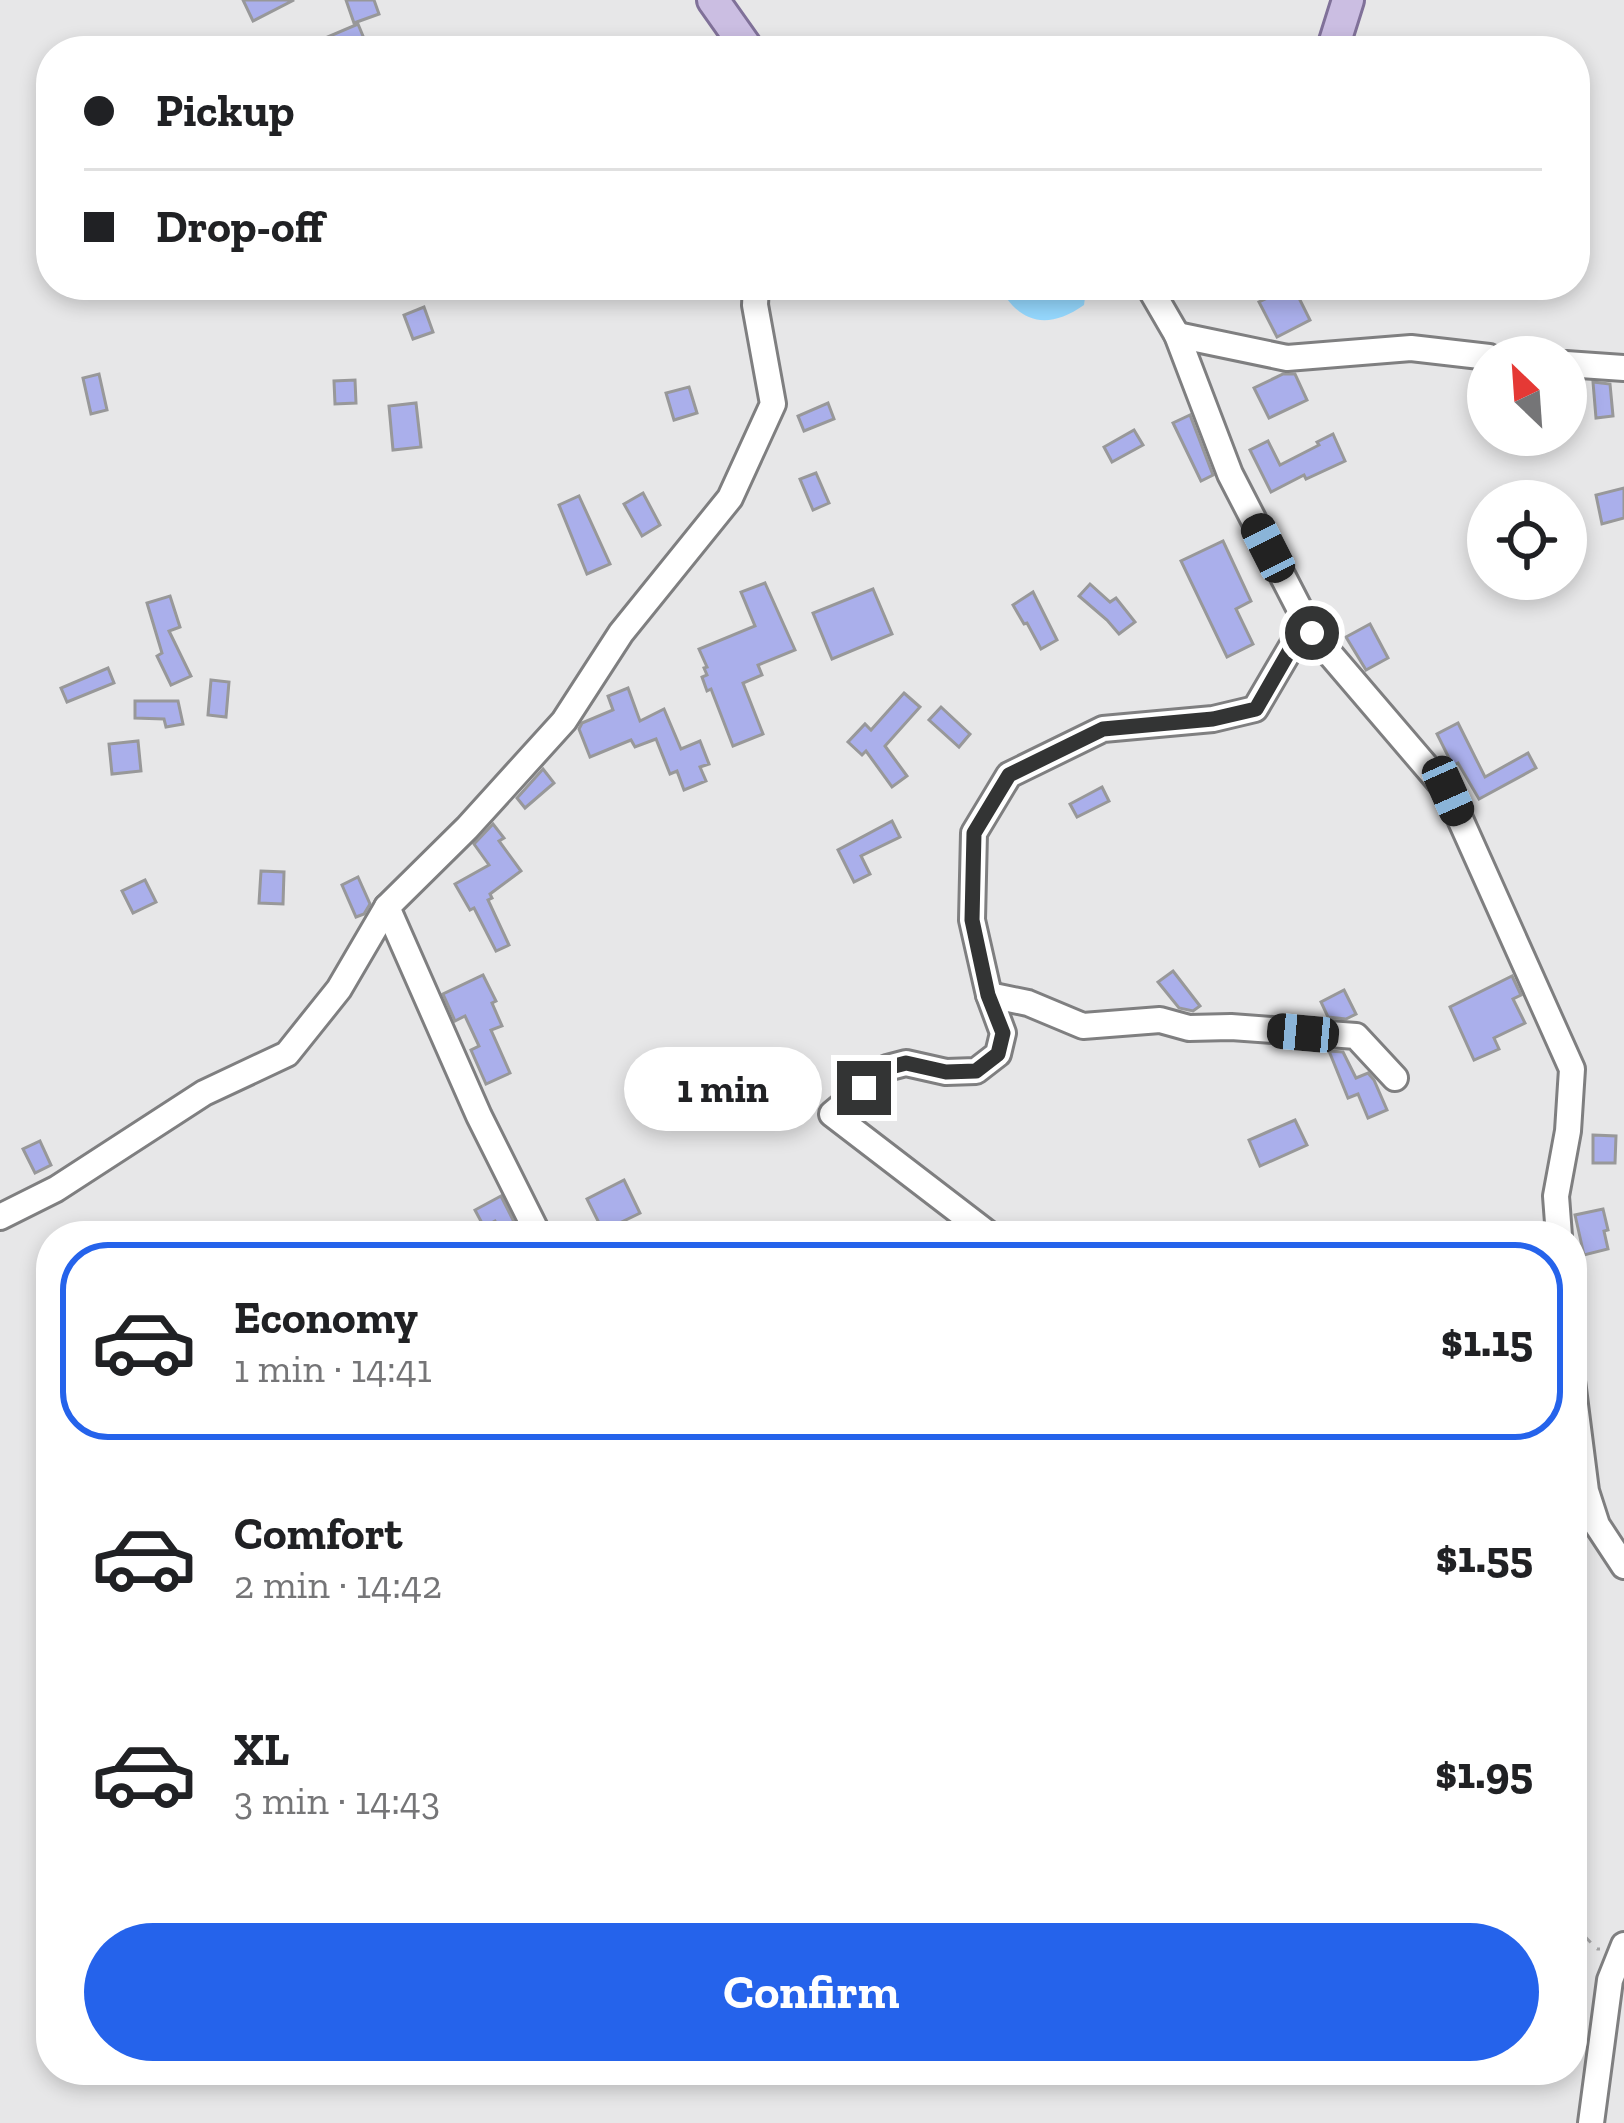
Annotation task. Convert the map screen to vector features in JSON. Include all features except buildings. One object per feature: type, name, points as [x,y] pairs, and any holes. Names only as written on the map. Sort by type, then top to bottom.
[{"type":"main road","points":[[713,0],[738,36]]},
{"type":"main road","points":[[1337,36],[1348,0]]},
{"type":"street","points":[[0,1217],[56,1189],[204,1093],[287,1054],[340,989],[387,907],[564,721],[621,633],[730,498],[773,404],[754,300]]},
{"type":"street","points":[[1157,300],[1177,335],[1230,474],[1312,633],[1448,791],[1572,1069],[1568,1131],[1556,1196],[1558,1221]]},
{"type":"street","points":[[1177,335],[1287,358],[1411,348],[1467,354]]},
{"type":"street","points":[[1587,365],[1624,368]]},
{"type":"street","points":[[971,1221],[832,1114],[887,1068],[906,1063],[946,1072],[976,1071],[998,1054],[1003,1033],[988,995],[972,920],[974,833],[1009,775],[1103,729],[1213,719],[1256,709],[1306,622]]},
{"type":"street","points":[[387,907],[479,1116],[532,1221]]},
{"type":"street","points":[[988,995],[1028,1003],[1083,1026],[1160,1020],[1189,1028],[1356,1036],[1395,1078]]},
{"type":"street","points":[[1587,1494],[1597,1525],[1624,1566]]},
{"type":"street","points":[[1591,2123],[1610,1980],[1622,1947]]},
{"type":"path","points":[[1587,1939],[1597,1949],[1622,1947]]},
{"type":"water","points":[[1009,300],[1085,300],[1071,313],[1047,320],[1016,309]]},
{"type":"route","points":[[864,1088],[887,1068],[906,1063],[946,1072],[976,1071],[998,1054],[1003,1033],[988,995],[972,920],[974,833],[1009,775],[1103,729],[1213,719],[1256,709],[1306,622],[1312,633]]}]
